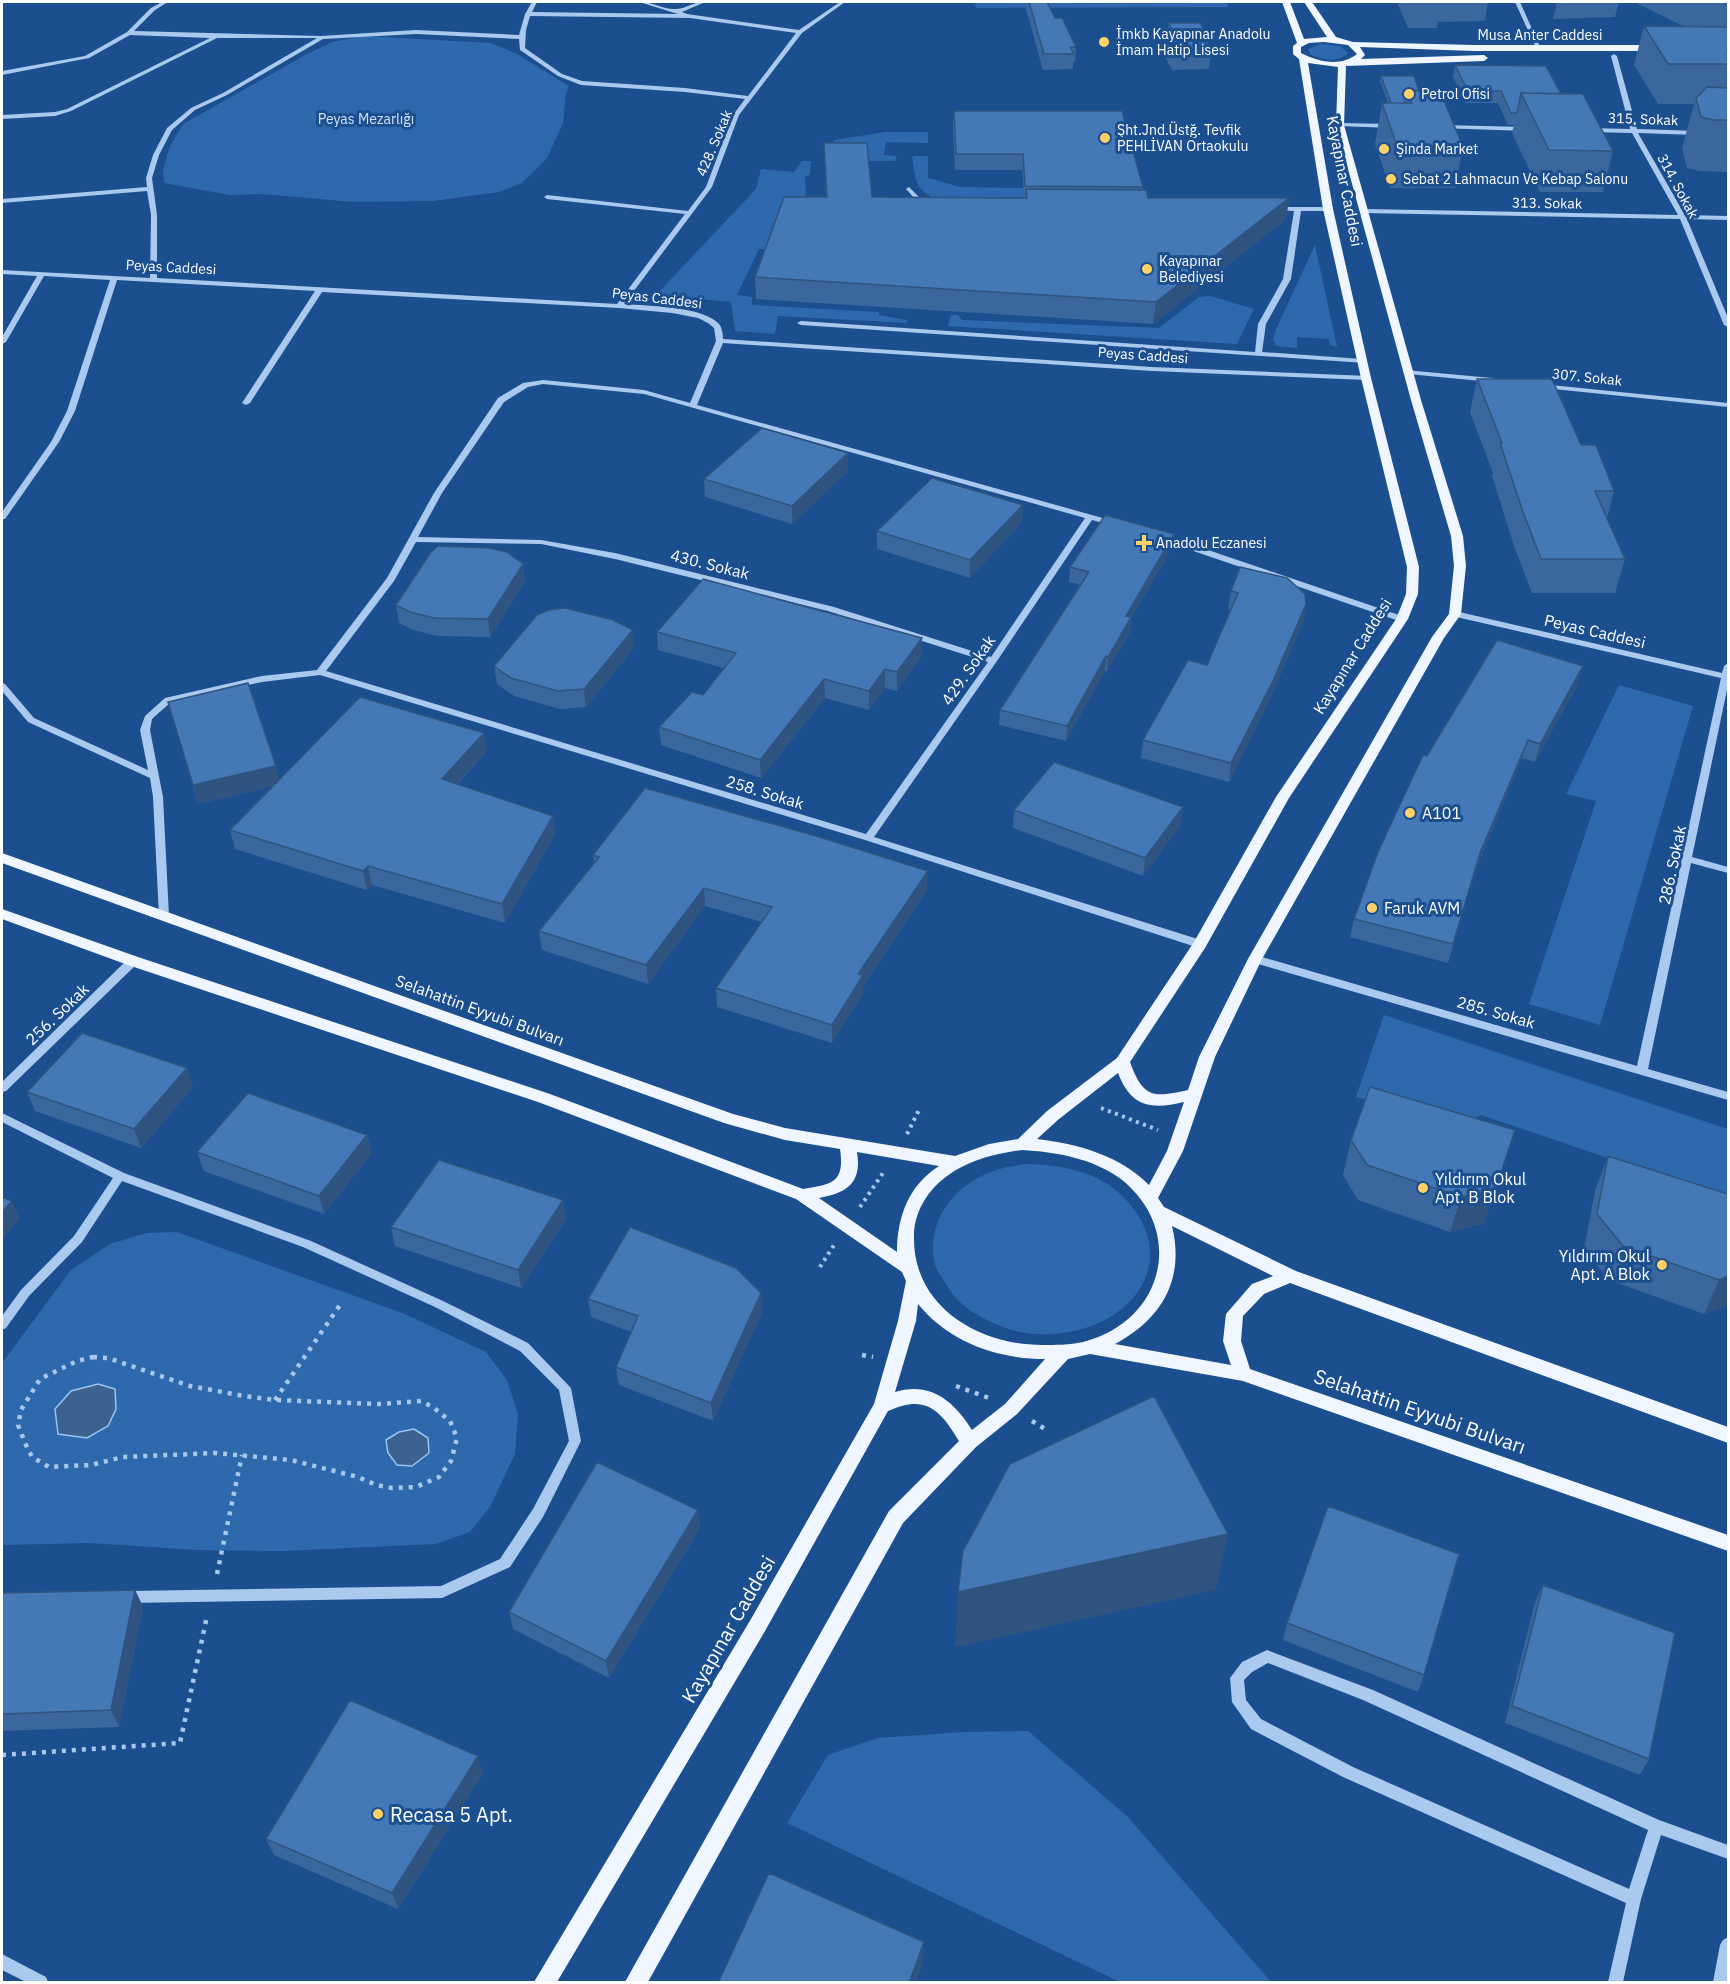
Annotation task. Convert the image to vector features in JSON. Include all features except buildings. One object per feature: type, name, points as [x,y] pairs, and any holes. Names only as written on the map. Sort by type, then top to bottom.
[{"type":"main road","points":[[1286,2],[1301,43],[1315,39],[1333,39]]},
{"type":"main road","points":[[1308,2],[1333,39]]},
{"type":"main road","name":"Musa Anter Caddesi","points":[[1333,39],[1351,44],[1670,48]]},
{"type":"main road","name":"Kayapınar Caddesi","points":[[1022,1144],[1053,1115],[1122,1062],[1200,944],[1283,797],[1402,619],[1412,594],[1413,567],[1366,378],[1328,209],[1303,58],[1295,50],[1301,43]]},
{"type":"main road","name":"Kayapınar Caddesi","points":[[1351,44],[1357,47],[1361,55],[1347,63],[1340,125],[1408,372],[1457,536],[1460,566],[1455,614]]},
{"type":"main road","name":"Musa Anter Caddesi","points":[[1303,58],[1321,64],[1660,56]]},
{"type":"main road","points":[[2,914],[133,961],[544,1098],[802,1195],[910,1275],[936,1314],[972,1338],[1016,1351],[1062,1353],[1090,1347],[1126,1330],[1152,1306],[1158,1296],[1168,1276],[1170,1244],[1154,1205],[1207,1058],[1255,959],[1438,637],[1455,614]]},
{"type":"main road","name":"Selahattin Eyyubi Bulvarı","points":[[2,858],[730,1119],[785,1134],[955,1162]]},
{"type":"main road","points":[[1122,1062],[1128,1083],[1144,1098],[1165,1101],[1194,1094]]},
{"type":"main road","name":"Kayapınar Caddesi","points":[[545,1983],[758,1625],[882,1406],[907,1321],[910,1275],[903,1237],[911,1208],[929,1182],[955,1162],[986,1149],[1022,1144],[1059,1146],[1095,1157],[1126,1175],[1154,1205]]},
{"type":"main road","points":[[802,1195],[831,1190],[845,1182],[850,1166],[848,1146]]},
{"type":"main road","points":[[1154,1205],[1290,1276],[1728,1435]]},
{"type":"main road","points":[[1243,1374],[1232,1341],[1235,1314],[1258,1290],[1290,1276]]},
{"type":"main road","name":"Selahattin Eyyubi Bulvarı","points":[[1090,1347],[1243,1374],[1728,1543]]},
{"type":"main road","points":[[636,1983],[896,1517],[970,1442],[1011,1409],[1062,1353]]},
{"type":"main road","points":[[882,1406],[896,1398],[916,1395],[936,1400],[953,1414],[970,1442]]},
{"type":"street","points":[[2,73],[87,57],[129,33],[153,9],[165,2]]},
{"type":"street","points":[[534,2],[520,37],[522,49],[560,75],[580,83],[685,90],[750,98]]},
{"type":"street","points":[[642,2],[690,16]]},
{"type":"street","points":[[678,11],[701,2]]},
{"type":"street","name":"428. Sokak","points":[[619,306],[709,187],[736,115],[800,32],[843,2]]},
{"type":"street","points":[[1517,2],[1539,48]]},
{"type":"street","points":[[528,14],[690,16],[800,32]]},
{"type":"street","points":[[129,33],[321,36],[416,32],[520,37]]},
{"type":"street","points":[[2,117],[55,114],[69,110],[217,36]]},
{"type":"street","points":[[153,279],[154,215],[150,178],[156,155],[169,129],[179,118],[193,109],[225,94],[321,36]]},
{"type":"street","name":"314. Sokak","points":[[1614,56],[1634,131],[1683,218],[1728,325]]},
{"type":"street","points":[[1340,125],[1396,126]]},
{"type":"street","points":[[1432,126],[1539,129]]},
{"type":"street","name":"315. Sokak","points":[[1575,129],[1705,133]]},
{"type":"street","points":[[2,201],[151,189]]},
{"type":"street","points":[[909,189],[917,198],[933,203]]},
{"type":"street","points":[[547,197],[690,213]]},
{"type":"street","points":[[1263,209],[1328,209]]},
{"type":"street","points":[[1258,354],[1262,324],[1287,279],[1298,209]]},
{"type":"street","name":"313. Sokak","points":[[1364,212],[1728,218]]},
{"type":"street","name":"Peyas Caddesi","points":[[2,272],[619,306],[671,311],[709,318],[717,327],[720,340],[1152,369],[1366,378]]},
{"type":"street","points":[[2,342],[42,274]]},
{"type":"street","points":[[2,517],[55,442],[71,411],[115,277]]},
{"type":"street","points":[[246,403],[320,289]]},
{"type":"street","points":[[801,323],[1362,361]]},
{"type":"street","points":[[693,405],[720,340]]},
{"type":"street","points":[[1408,372],[1498,381]]},
{"type":"street","points":[[164,916],[158,797],[145,730],[148,718],[168,700],[262,679],[320,672],[391,579],[438,493],[501,400],[526,385],[543,382],[644,392],[1123,526]]},
{"type":"street","name":"307. Sokak","points":[[1533,385],[1728,405]]},
{"type":"street","name":"429. Sokak","points":[[868,838],[993,661],[1090,517]]},
{"type":"street","points":[[1155,535],[1402,619]]},
{"type":"street","name":"430. Sokak","points":[[412,539],[541,542],[615,556],[831,609],[993,661]]},
{"type":"street","name":"Peyas Caddesi","points":[[1455,614],[1727,677]]},
{"type":"street","name":"286. Sokak","points":[[1642,1070],[1689,859],[1728,666]]},
{"type":"street","name":"258. Sokak","points":[[320,672],[868,838],[1200,944]]},
{"type":"street","points":[[2,686],[31,720],[154,776]]},
{"type":"street","points":[[1689,859],[1728,870]]},
{"type":"street","name":"285. Sokak","points":[[1255,959],[1728,1096]]},
{"type":"street","name":"256. Sokak","points":[[2,1088],[133,961]]},
{"type":"street","points":[[2,1117],[120,1176],[307,1244],[439,1304],[524,1347],[565,1389],[575,1441],[538,1513],[505,1563],[442,1592],[118,1597]]},
{"type":"street","points":[[2,1325],[25,1293],[78,1239],[120,1176]]},
{"type":"street","points":[[1634,1899],[1348,1772],[1256,1724],[1239,1701],[1237,1678],[1247,1667],[1267,1656],[1368,1695],[1656,1826],[1728,1852]]},
{"type":"street","points":[[1615,1983],[1634,1899],[1656,1826]]},
{"type":"street","points":[[1720,1983],[1728,1945]]},
{"type":"street","points":[[2,1962],[41,1983]]},
{"type":"path","points":[[1091,1104],[1164,1133]]},
{"type":"path","points":[[856,1212],[887,1167]]},
{"type":"path","points":[[275,1400],[342,1302]]},
{"type":"path","points":[[93,1357],[108,1358],[190,1386],[275,1400],[379,1404],[421,1401],[433,1407],[450,1421],[457,1438],[451,1461],[439,1477],[416,1487],[392,1488],[291,1460],[215,1453],[123,1458],[91,1465],[49,1467],[32,1457],[18,1425],[21,1410],[40,1379],[77,1361],[93,1357]]},
{"type":"path","points":[[2,1755],[180,1743],[242,1455]]},
{"type":"green space","points":[[975,2],[1227,2],[1228,7],[976,8]]},
{"type":"green space","name":"Peyas Mezarlığı","points":[[363,36],[491,43],[517,54],[569,86],[566,93],[563,123],[547,158],[522,183],[499,192],[433,201],[354,202],[262,194],[229,195],[164,183],[163,170],[169,148],[183,124],[307,54],[332,42]]},
{"type":"green space","points":[[1320,44],[1340,46],[1348,53],[1330,60],[1310,54],[1308,49]]},
{"type":"green space","points":[[885,132],[928,132],[928,143],[886,142],[884,155],[897,156],[895,161],[824,161],[834,140]]},
{"type":"green space","points":[[912,156],[928,156],[928,178],[960,187],[1076,189],[1079,205],[939,201],[925,193],[918,184]]},
{"type":"green space","points":[[802,161],[811,161],[810,175],[805,176],[806,198],[768,249],[759,249],[737,295],[752,297],[752,305],[879,312],[879,315],[907,320],[907,323],[778,316],[775,334],[735,331],[731,302],[656,295],[756,189],[761,169],[794,172]]},
{"type":"green space","points":[[1315,245],[1337,347],[1330,345],[1329,339],[1297,337],[1297,348],[1276,346],[1273,339],[1276,329]]},
{"type":"green space","points":[[1210,296],[1254,309],[1237,344],[948,326],[951,315],[958,315],[962,320],[1159,328],[1199,297]]},
{"type":"green space","points":[[1619,685],[1693,706],[1600,1025],[1529,1004],[1596,801],[1566,794]]},
{"type":"green space","points":[[1384,1015],[1728,1129],[1728,1211],[1708,1192],[1481,1115],[1458,1126],[1356,1097]]},
{"type":"green space","points":[[1025,1164],[1074,1170],[1108,1184],[1137,1214],[1147,1236],[1150,1257],[1145,1278],[1134,1297],[1117,1313],[1095,1325],[1052,1334],[1019,1332],[1003,1327],[986,1320],[963,1305],[951,1292],[935,1265],[934,1234],[946,1207],[955,1195],[980,1177],[1001,1168]]},
{"type":"green space","points":[[177,1232],[405,1314],[486,1352],[507,1380],[518,1414],[515,1454],[490,1507],[470,1532],[436,1544],[282,1551],[197,1550],[89,1543],[2,1545],[2,1363],[71,1270],[110,1244],[147,1233]]},
{"type":"green space","points":[[1028,1731],[1127,1816],[1271,1982],[1120,1982],[787,1823],[828,1755],[878,1738],[963,1732]]},
{"type":"shaded area","points":[[98,1384],[115,1389],[116,1409],[108,1426],[87,1438],[58,1434],[55,1409],[71,1391]]},
{"type":"shaded area","points":[[414,1429],[428,1438],[429,1453],[412,1466],[397,1465],[388,1453],[386,1440],[399,1432]]},
{"type":"place","name":"İmkb Kayapınar Anadolu İmam Hatip Lisesi","points":[[1104,42]]},
{"type":"place","name":"Petrol Ofisi","points":[[1409,94]]},
{"type":"place","name":"Şht.Jnd.Üstğ. Tevfik PEHLİVAN Ortaokulu","points":[[1105,138]]},
{"type":"place","name":"Şinda Market","points":[[1384,149]]},
{"type":"place","name":"Sebat 2 Lahmacun Ve Kebap Salonu","points":[[1391,179]]},
{"type":"place","name":"Kayapınar Belediyesi","points":[[1147,269]]},
{"type":"place","name":"Anadolu Eczanesi","points":[[1144,543]]},
{"type":"place","name":"A101","points":[[1410,813]]},
{"type":"place","name":"Faruk AVM","points":[[1372,908]]},
{"type":"place","name":"Yıldırım Okul Apt. B Blok","points":[[1423,1188]]},
{"type":"place","name":"Yıldırım Okul Apt. A Blok","points":[[1662,1265]]},
{"type":"place","name":"Recasa 5 Apt.","points":[[378,1814]]}]
